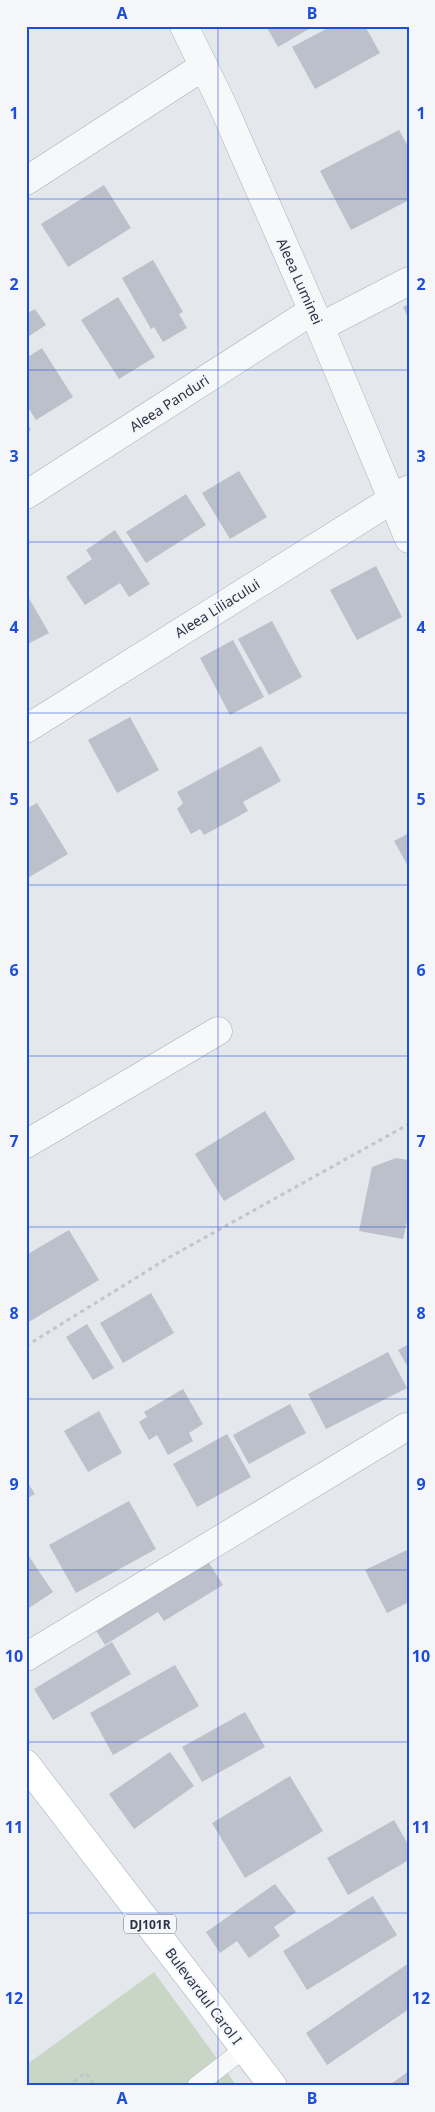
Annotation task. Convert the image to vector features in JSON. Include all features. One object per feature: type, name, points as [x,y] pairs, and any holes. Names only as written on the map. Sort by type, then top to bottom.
[{"type":"main road","name":"Bulevardul Carol I","points":[[26,1764],[273,2086]]},
{"type":"street","name":"Aleea Luminei","points":[[184,26],[204,66],[316,319],[400,493],[409,539]]},
{"type":"street","points":[[26,181],[204,66]]},
{"type":"street","name":"Aleea Panduri","points":[[26,496],[316,319],[409,281]]},
{"type":"street","name":"Aleea Liliacului","points":[[26,729],[400,493]]},
{"type":"street","points":[[26,1144],[218,1031]]},
{"type":"street","points":[[26,1657],[406,1427]]},
{"type":"lane","points":[[196,2086],[244,2049]]},
{"type":"path","points":[[26,1346],[168,1258],[409,1124]]},
{"type":"path","points":[[68,2086],[86,2073],[94,2086]]},
{"type":"green space","points":[[154,1972],[237,2086],[26,2086],[26,2065]]},
{"type":"building","points":[[266,26],[314,26],[278,47]]},
{"type":"building","points":[[332,26],[365,26],[380,53],[315,89],[292,47]]},
{"type":"building","points":[[399,130],[409,148],[409,200],[351,230],[320,171]]},
{"type":"building","points":[[104,185],[131,228],[68,267],[41,224]]},
{"type":"building","points":[[153,260],[183,312],[179,314],[187,328],[163,342],[154,327],[151,329],[122,278]]},
{"type":"building","points":[[118,297],[155,357],[119,379],[81,320]]},
{"type":"building","points":[[409,304],[409,320],[403,307]]},
{"type":"building","points":[[35,309],[46,325],[26,338],[26,314]]},
{"type":"building","points":[[42,348],[73,397],[36,420],[26,404],[26,358]]},
{"type":"building","points":[[26,421],[31,430],[26,433]]},
{"type":"building","points":[[239,471],[267,517],[230,539],[202,493]]},
{"type":"building","points":[[186,494],[206,525],[146,563],[126,532]]},
{"type":"building","points":[[115,530],[150,584],[129,597],[120,583],[85,605],[66,577],[92,559],[86,550]]},
{"type":"building","points":[[376,566],[402,617],[357,640],[330,590]]},
{"type":"building","points":[[26,593],[49,633],[26,645]]},
{"type":"building","points":[[272,621],[302,677],[269,695],[238,639]]},
{"type":"building","points":[[233,640],[264,697],[230,715],[200,658]]},
{"type":"building","points":[[130,717],[159,770],[117,793],[88,740]]},
{"type":"building","points":[[261,746],[281,781],[243,802],[248,811],[204,835],[200,829],[191,834],[177,809],[183,803],[177,792]]},
{"type":"building","points":[[37,803],[68,854],[26,879],[26,809]]},
{"type":"building","points":[[409,833],[409,868],[394,841]]},
{"type":"building","points":[[265,1111],[295,1159],[224,1201],[195,1154]]},
{"type":"building","points":[[396,1158],[409,1160],[409,1213],[403,1239],[359,1231],[372,1167]]},
{"type":"building","points":[[69,1230],[99,1280],[27,1323],[26,1255]]},
{"type":"building","points":[[151,1293],[174,1333],[123,1363],[100,1323]]},
{"type":"building","points":[[87,1324],[114,1368],[93,1380],[66,1337]]},
{"type":"building","points":[[409,1344],[409,1369],[398,1350]]},
{"type":"building","points":[[388,1352],[407,1388],[326,1429],[308,1394]]},
{"type":"building","points":[[183,1389],[203,1424],[189,1433],[193,1441],[168,1455],[157,1435],[149,1440],[139,1422],[147,1417],[144,1412]]},
{"type":"building","points":[[290,1404],[306,1433],[249,1464],[233,1435]]},
{"type":"building","points":[[99,1411],[122,1453],[88,1472],[64,1431]]},
{"type":"building","points":[[227,1434],[251,1477],[197,1507],[173,1464]]},
{"type":"building","points":[[26,1480],[35,1494],[26,1499]]},
{"type":"building","points":[[129,1501],[156,1549],[76,1593],[49,1545]]},
{"type":"building","points":[[409,1549],[409,1602],[387,1613],[365,1570]]},
{"type":"building","points":[[28,1555],[53,1592],[26,1610],[26,1556]]},
{"type":"building","points":[[204,1555],[223,1585],[164,1621],[158,1612],[105,1645],[92,1624]]},
{"type":"building","points":[[112,1642],[131,1674],[53,1720],[34,1689]]},
{"type":"building","points":[[175,1665],[199,1706],[113,1755],[90,1713]]},
{"type":"building","points":[[245,1712],[265,1747],[202,1782],[182,1747]]},
{"type":"building","points":[[170,1752],[194,1786],[134,1829],[109,1794]]},
{"type":"building","points":[[290,1776],[323,1831],[245,1878],[212,1823]]},
{"type":"building","points":[[394,1820],[409,1846],[409,1860],[348,1895],[327,1858]]},
{"type":"building","points":[[275,1884],[296,1912],[274,1927],[280,1936],[249,1958],[237,1941],[220,1953],[206,1932]]},
{"type":"building","points":[[373,1896],[397,1935],[307,1990],[283,1951]]},
{"type":"building","points":[[409,1963],[409,2009],[327,2065],[306,2033]]},
{"type":"building","points":[[409,2071],[409,2086],[388,2086]]}]
